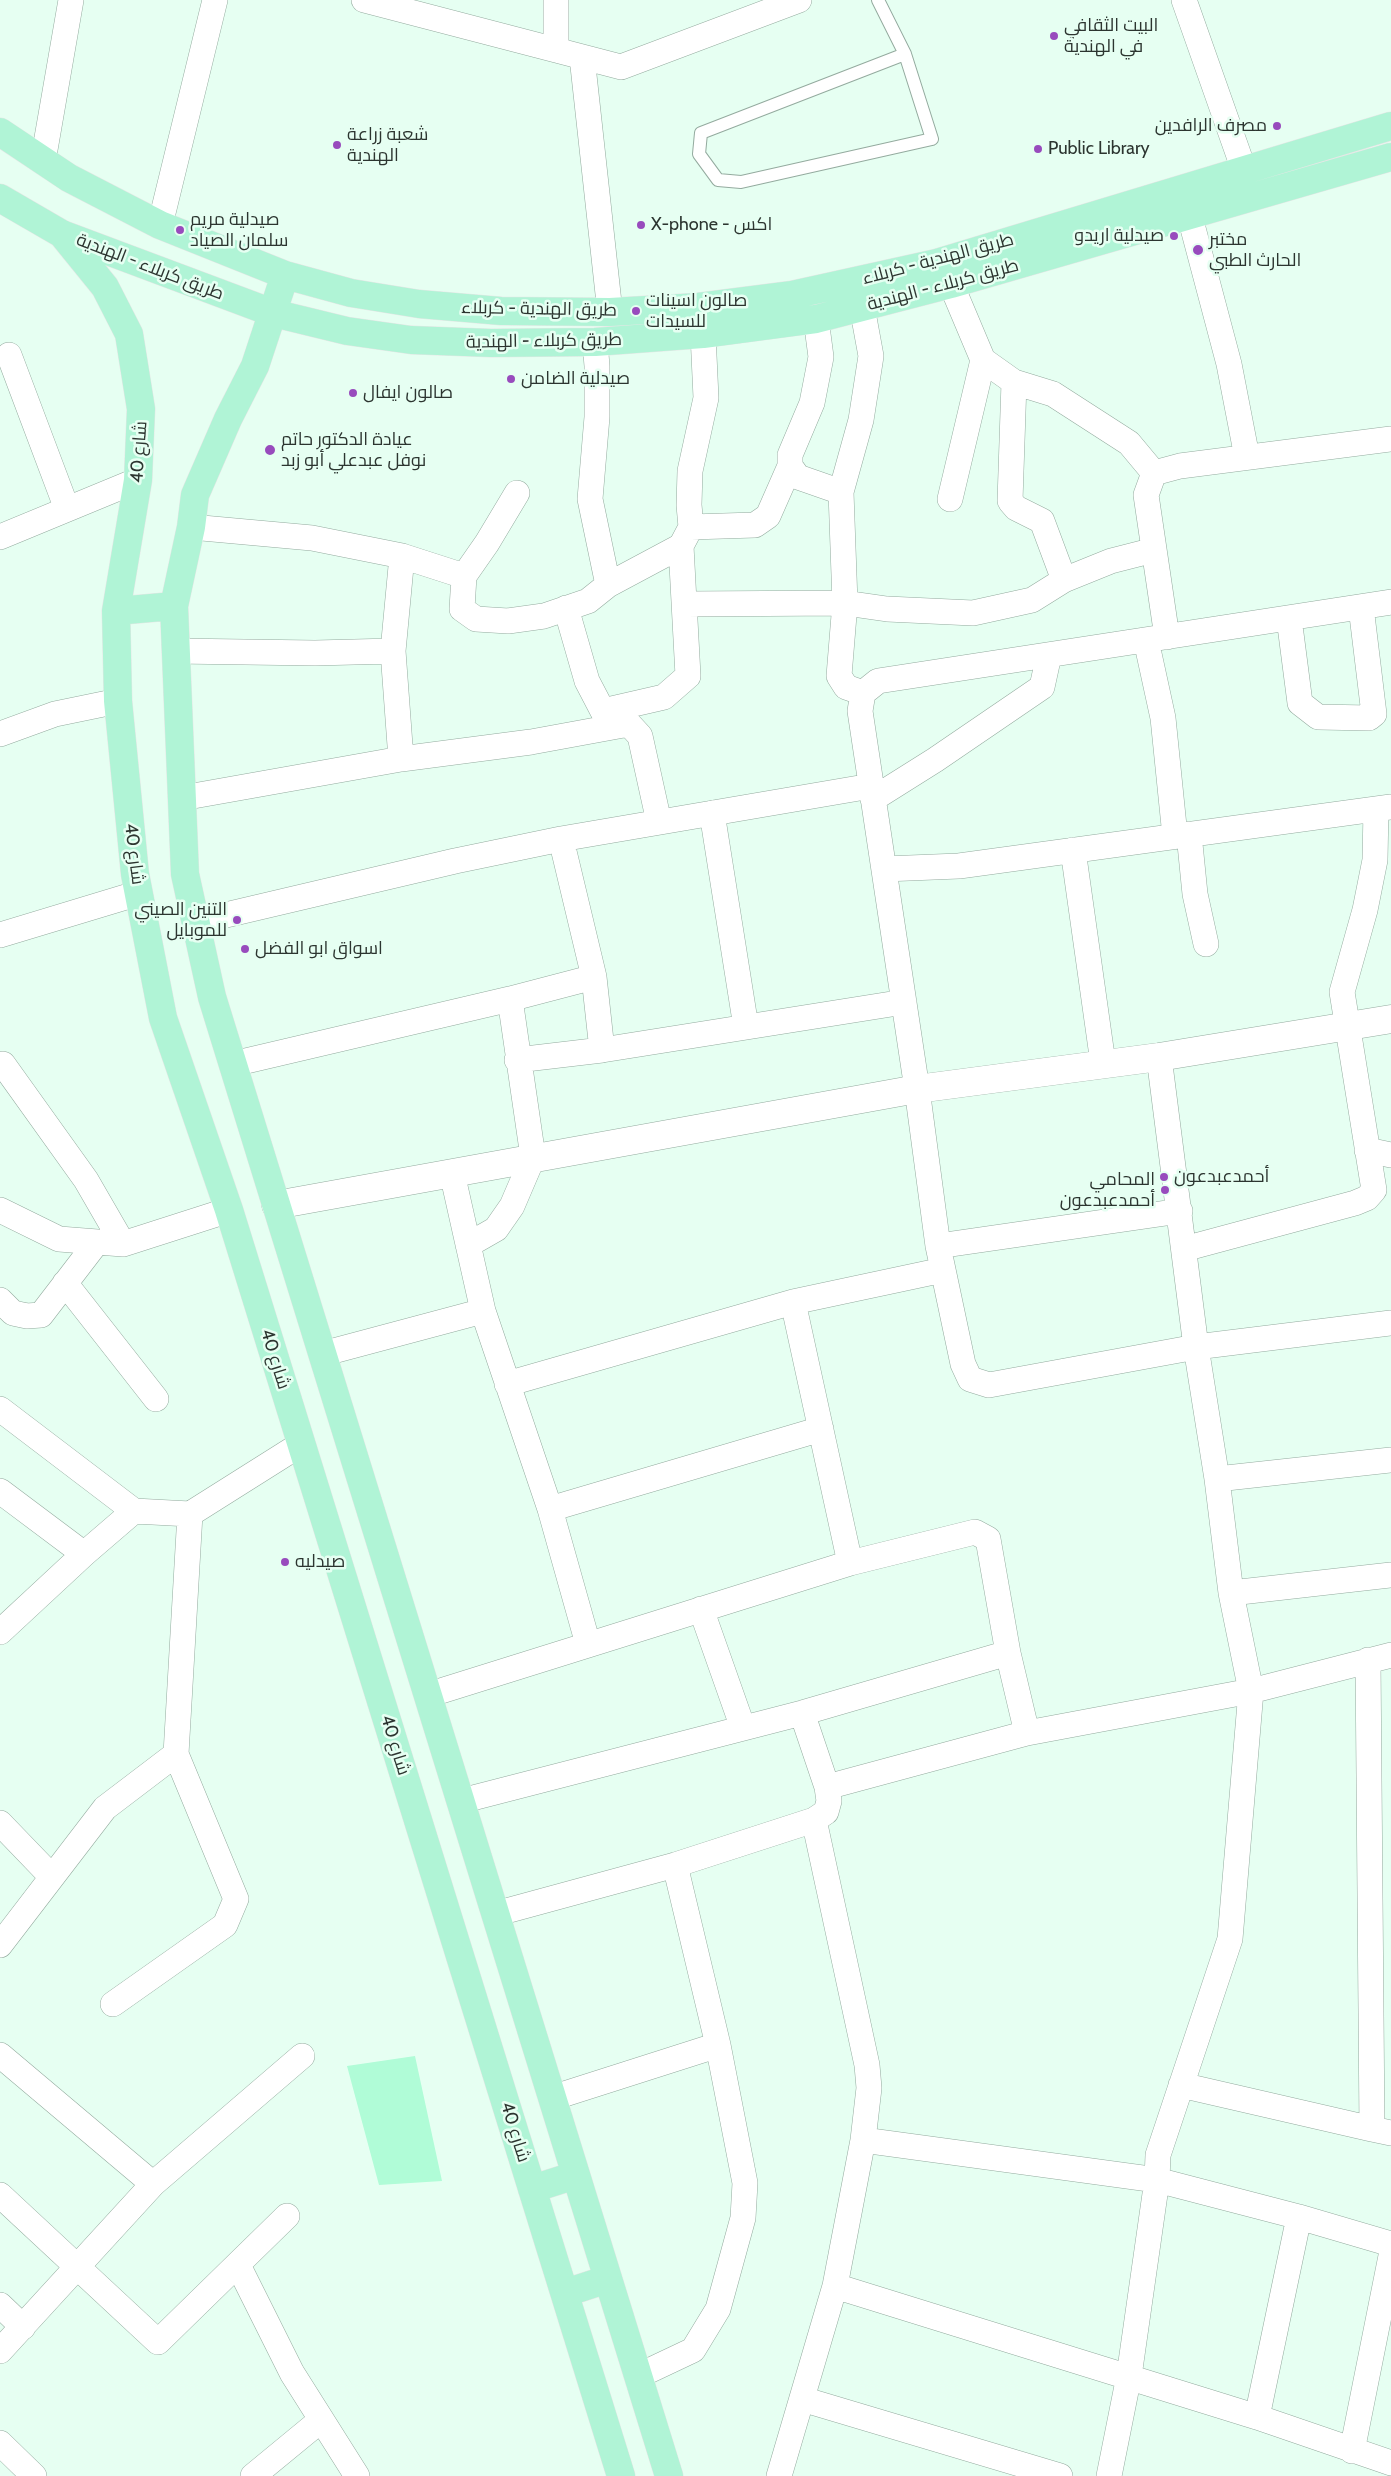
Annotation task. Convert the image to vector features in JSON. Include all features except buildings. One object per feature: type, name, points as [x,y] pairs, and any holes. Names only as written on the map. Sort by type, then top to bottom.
[{"type":"main road","name":"طريق الهندية - كربلاء","points":[[0,132],[69,178],[160,225],[285,275],[351,293],[419,304],[501,311],[610,312],[698,308],[792,295],[937,263],[1391,126]]},
{"type":"main road","name":"طريق كربلاء - الهندية","points":[[0,198],[62,234],[273,313],[347,331],[411,340],[491,343],[595,342],[704,334],[816,318],[951,284],[1190,217],[1391,157]]},
{"type":"main road","name":"شارع 40","points":[[62,234],[105,288],[130,334],[141,409],[138,480],[116,610],[118,701],[135,874],[163,1018],[229,1210],[621,2476]]},
{"type":"main road","points":[[285,275],[255,366],[228,419],[195,496],[191,527],[174,606],[185,874],[212,997],[232,1064],[669,2476]]},
{"type":"main road","points":[[377,336],[371,320],[376,305],[383,298]]},
{"type":"main road","points":[[116,610],[174,606]]},
{"type":"main road","points":[[532,2189],[576,2175]]},
{"type":"main road","points":[[565,2294],[608,2279]]},
{"type":"street","points":[[43,161],[71,0]]},
{"type":"street","points":[[160,225],[215,0]]},
{"type":"street","points":[[364,0],[621,67],[799,0]]},
{"type":"street","points":[[556,0],[556,50]]},
{"type":"street","points":[[1184,0],[1244,170]]},
{"type":"street","points":[[582,57],[610,312]]},
{"type":"street","points":[[1190,217],[1229,364],[1247,458]]},
{"type":"street","points":[[951,284],[983,360],[1014,382],[1053,394],[1129,443],[1154,473]]},
{"type":"street","points":[[862,307],[871,356],[861,420],[841,492],[845,603],[839,676],[846,687],[863,693]]},
{"type":"street","points":[[517,493],[488,543],[464,576],[462,609],[476,619],[508,621],[544,616],[588,600],[608,585],[686,536],[755,525],[768,516],[790,466],[790,455],[812,402],[821,357],[816,318]]},
{"type":"street","points":[[182,798],[401,760],[530,742],[607,719],[664,697],[688,676],[685,604],[686,536],[690,471],[706,398],[704,334]]},
{"type":"street","points":[[595,342],[597,417],[590,499],[608,585]]},
{"type":"street","points":[[9,355],[67,509]]},
{"type":"street","points":[[950,499],[983,360]]},
{"type":"street","points":[[1014,382],[1010,501],[1016,508],[1042,521],[1064,580]]},
{"type":"street","points":[[1154,473],[1180,466],[1391,439]]},
{"type":"street","points":[[790,466],[798,477],[841,492]]},
{"type":"street","points":[[1154,473],[1146,496],[1154,550],[1156,638],[1163,718],[1182,835],[1206,944]]},
{"type":"street","points":[[0,537],[138,480]]},
{"type":"street","points":[[191,527],[312,538],[402,556],[464,576]]},
{"type":"street","points":[[685,604],[845,603],[887,609],[973,613],[1032,600],[1064,580],[1111,561],[1154,550]]},
{"type":"street","points":[[401,760],[393,651],[402,556]]},
{"type":"street","points":[[1391,602],[878,681],[863,693],[860,711],[917,1089],[940,1258],[963,1364],[970,1379],[989,1385],[1196,1347],[1391,1323]]},
{"type":"street","points":[[1289,618],[1300,703],[1318,717],[1369,718],[1374,714],[1361,607]]},
{"type":"street","points":[[566,608],[587,681],[607,719],[629,724],[640,736],[659,822]]},
{"type":"street","points":[[175,651],[315,653],[393,651]]},
{"type":"street","points":[[196,922],[455,861],[561,839],[712,813],[872,792],[935,760],[1042,687],[1049,655]]},
{"type":"street","points":[[0,734],[55,714],[118,701]]},
{"type":"street","points":[[884,869],[959,866],[1383,808],[1365,910],[1342,992],[1346,1026],[1379,1152],[1374,1190],[1367,1198],[1184,1249]]},
{"type":"street","points":[[712,813],[746,1027]]},
{"type":"street","points":[[561,839],[594,976],[602,1050]]},
{"type":"street","points":[[1073,850],[1103,1063]]},
{"type":"street","points":[[0,935],[139,893]]},
{"type":"street","points":[[232,1064],[510,999],[594,976]]},
{"type":"street","points":[[468,1245],[496,1229],[512,1206],[533,1157],[517,1060],[510,999]]},
{"type":"street","points":[[517,1060],[602,1050],[904,1002]]},
{"type":"street","points":[[276,1205],[917,1089],[1159,1057],[1391,1019]]},
{"type":"street","points":[[1108,2476],[1129,2376],[1157,2180],[1158,2155],[1230,1939],[1251,1691],[1231,1593],[1217,1479],[1196,1347],[1159,1057]]},
{"type":"street","points":[[3,1064],[86,1180],[123,1244]]},
{"type":"street","points":[[452,1173],[483,1311],[550,1509],[588,1644]]},
{"type":"street","points":[[0,1210],[59,1239],[123,1244],[229,1210]]},
{"type":"street","points":[[507,1384],[940,1258],[1180,1211]]},
{"type":"street","points":[[0,1300],[13,1313],[27,1316],[41,1315],[97,1242]]},
{"type":"street","points":[[65,1283],[156,1400]]},
{"type":"street","points":[[793,1302],[850,1563]]},
{"type":"street","points":[[322,1354],[483,1311]]},
{"type":"street","points":[[0,1409],[134,1511],[190,1514],[301,1444]]},
{"type":"street","points":[[550,1509],[821,1429]]},
{"type":"street","points":[[1217,1479],[1391,1460]]},
{"type":"street","points":[[0,1491],[84,1554]]},
{"type":"street","points":[[0,1632],[84,1554],[134,1511]]},
{"type":"street","points":[[113,2004],[225,1925],[236,1899],[176,1754],[190,1514]]},
{"type":"street","points":[[428,1695],[850,1563],[975,1532],[988,1539],[1008,1653],[1027,1733]]},
{"type":"street","points":[[1231,1593],[1391,1575]]},
{"type":"street","points":[[702,1609],[743,1728]]},
{"type":"street","points":[[460,1801],[802,1713],[1008,1653]]},
{"type":"street","points":[[827,1786],[1027,1733],[1251,1691],[1380,1658],[1381,2131],[1182,2085]]},
{"type":"street","points":[[495,1914],[675,1865],[814,1820],[826,1812],[829,1801],[827,1786],[802,1713]]},
{"type":"street","points":[[2,1938],[105,1808],[176,1754]]},
{"type":"street","points":[[779,2476],[835,2286],[863,2140],[869,2088],[867,2065],[814,1820]]},
{"type":"street","points":[[0,1823],[52,1877]]},
{"type":"street","points":[[638,2376],[693,2350],[718,2309],[743,2218],[745,2182],[718,2045],[675,1865]]},
{"type":"street","points":[[552,2098],[718,2045]]},
{"type":"street","points":[[0,2056],[154,2184]]},
{"type":"street","points":[[0,2351],[154,2184],[302,2056]]},
{"type":"street","points":[[863,2140],[1157,2180],[1300,2217],[1391,2244]]},
{"type":"street","points":[[0,2195],[158,2342],[238,2266],[287,2216]]},
{"type":"street","points":[[1257,2417],[1300,2217]]},
{"type":"street","points":[[1352,2451],[1391,2256]]},
{"type":"street","points":[[238,2266],[292,2373],[357,2476]]},
{"type":"street","points":[[835,2286],[1129,2376],[1257,2417],[1391,2464]]},
{"type":"street","points":[[0,2305],[23,2327]]},
{"type":"street","points":[[802,2399],[1060,2476]]},
{"type":"street","points":[[253,2476],[321,2420]]},
{"type":"street","points":[[0,2443],[34,2476]]},
{"type":"lane","points":[[878,0],[905,54],[932,139],[741,182],[718,180],[698,154],[701,133],[905,54]]},
{"type":"green space","points":[[415,2056],[442,2181],[379,2185],[347,2066]]},
{"type":"place","name":"البيت الثقافي في الهندية","points":[[1054,36]]},
{"type":"place","name":"مصرف الرافدين","points":[[1277,126]]},
{"type":"place","name":"شعبة زراعة الهندية","points":[[337,145]]},
{"type":"place","name":"Public Library","points":[[1038,149]]},
{"type":"place","name":"X-phone - اكس","points":[[641,225]]},
{"type":"place","name":"صيدلية مريم سلمان الصياد","points":[[180,230]]},
{"type":"place","name":"صيدلية اريدو","points":[[1174,236]]},
{"type":"place","name":"مختبر الحارث الطبي","points":[[1198,250]]},
{"type":"place","name":"صالون اسينات للسيدات","points":[[636,311]]},
{"type":"place","name":"صيدلية الضامن","points":[[511,379]]},
{"type":"place","name":"صالون ايفال","points":[[353,393]]},
{"type":"place","name":"عيادة الدكتور حاتم نوفل عبدعلي أبو زبد","points":[[270,450]]},
{"type":"place","name":"التنين الصيني للموبايل","points":[[237,920]]},
{"type":"place","name":"اسواق ابو الفضل","points":[[245,949]]},
{"type":"place","name":"أحمدعبدعون","points":[[1164,1177]]},
{"type":"place","name":"المحامي أحمدعبدعون","points":[[1165,1190]]},
{"type":"place","name":"صيدليه","points":[[285,1562]]}]
